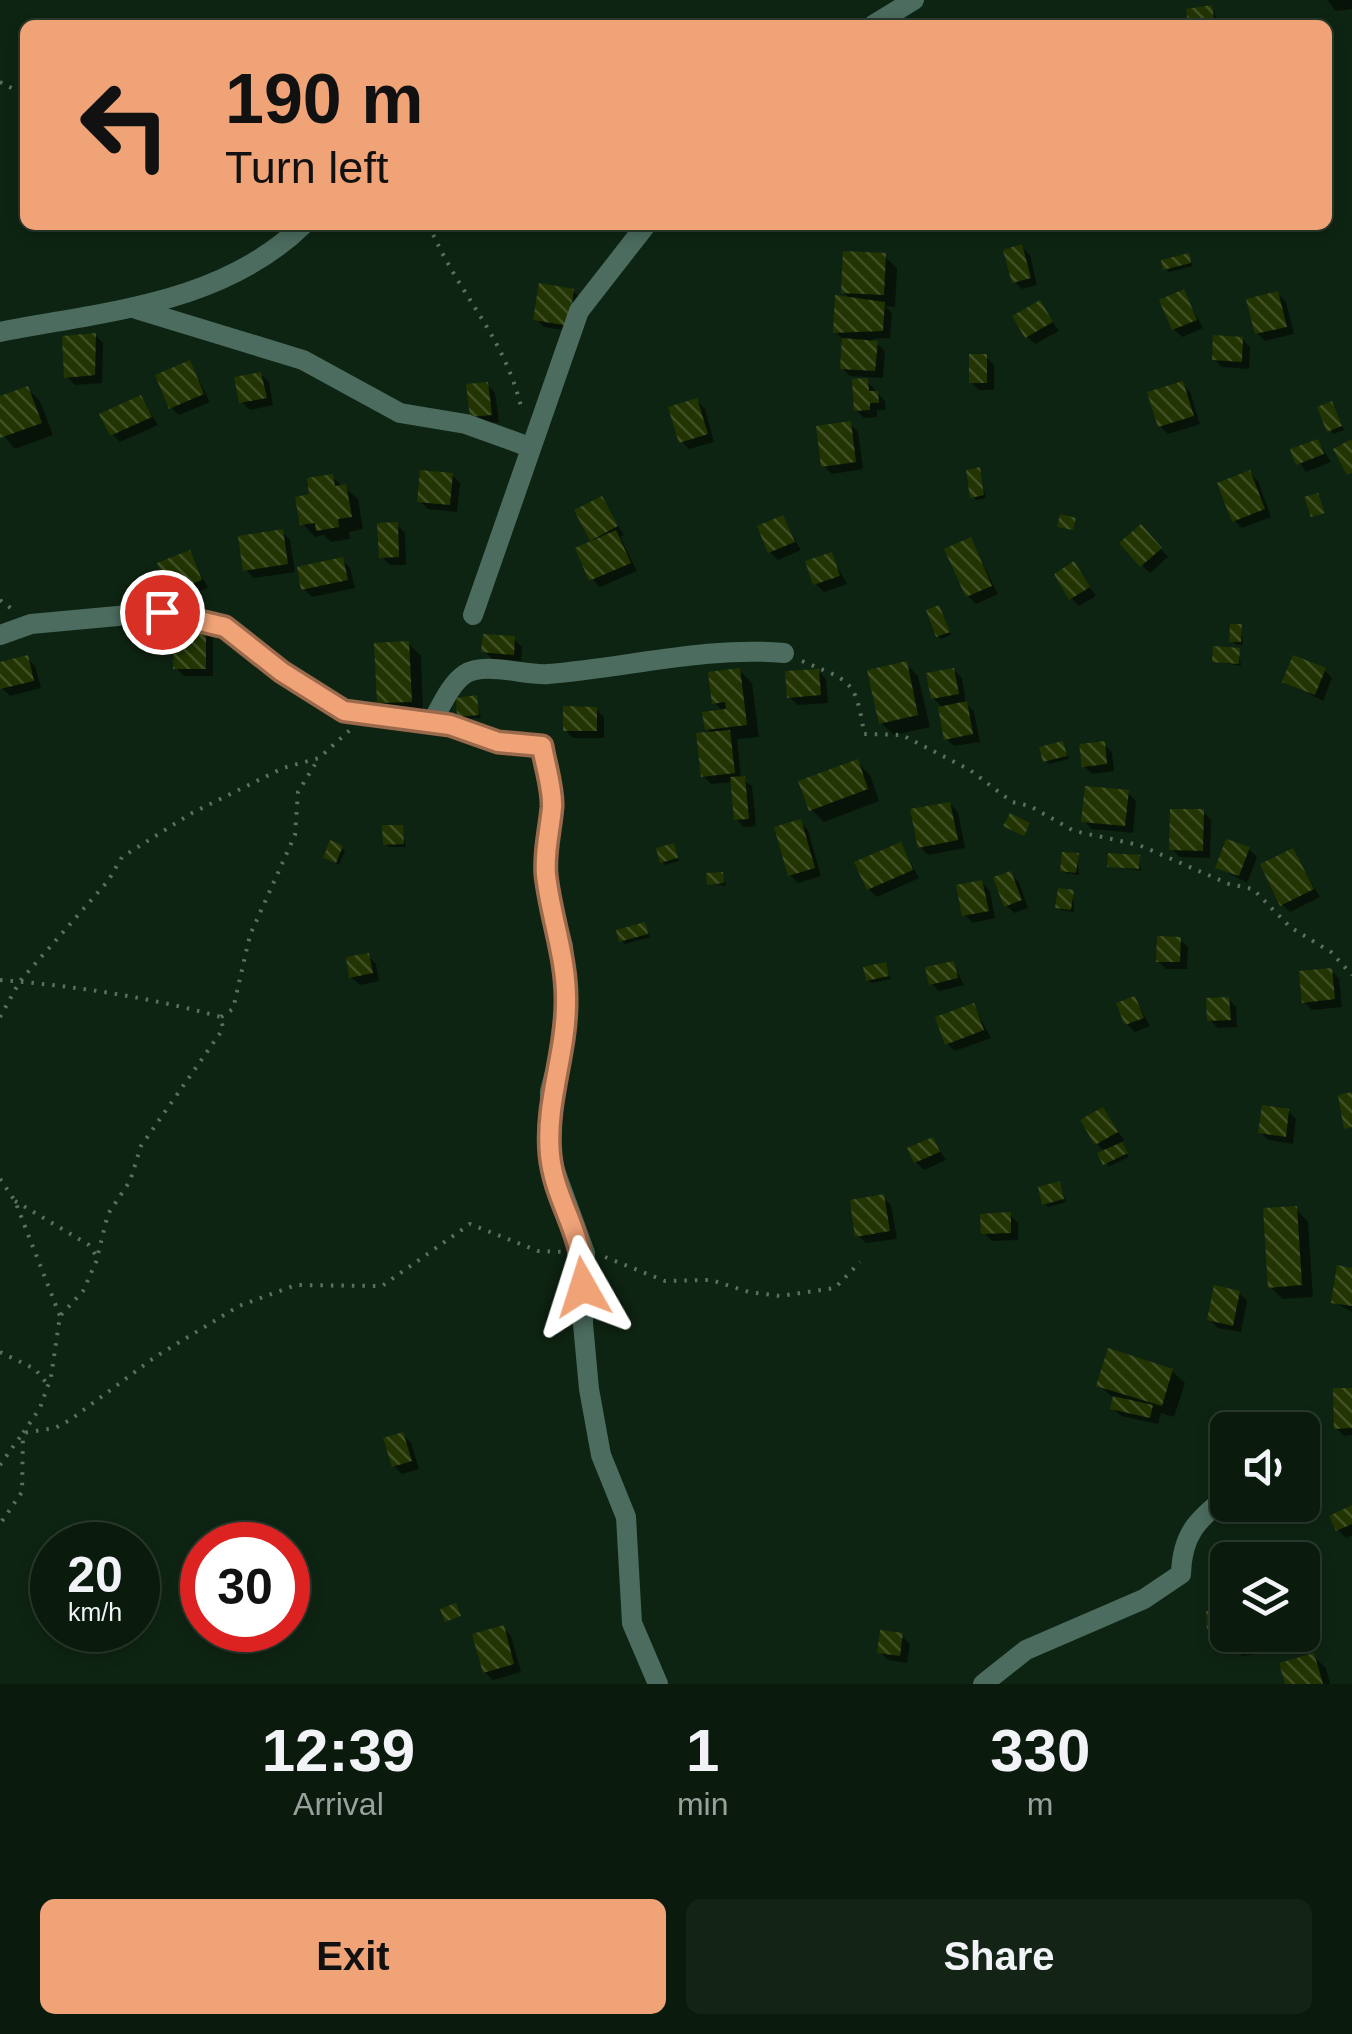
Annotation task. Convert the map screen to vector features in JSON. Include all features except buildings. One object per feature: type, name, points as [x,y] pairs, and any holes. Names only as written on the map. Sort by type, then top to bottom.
[{"type":"street","points":[[880,20],[914,0]]},
{"type":"street","points":[[0,332],[136,310],[203,288],[281,247],[298,230]]},
{"type":"street","points":[[473,615],[526,447],[579,312],[642,230]]},
{"type":"street","points":[[136,310],[303,360],[400,413],[466,424],[526,447]]},
{"type":"street","points":[[0,634],[31,624],[162,612],[225,627],[282,672],[344,711],[430,724],[498,742],[542,746],[552,803],[546,866],[563,946],[566,1000],[565,1034],[550,1091],[550,1157],[584,1253],[583,1324],[601,1455],[626,1517],[632,1623],[658,1684]]},
{"type":"street","points":[[430,724],[454,685],[466,673],[479,669],[537,675],[747,649],[784,653]]},
{"type":"street","points":[[984,1684],[1026,1650],[1144,1599],[1182,1574],[1182,1547],[1197,1518],[1210,1509]]},
{"type":"path","points":[[431,230],[464,294],[500,342],[518,395],[526,447]]},
{"type":"path","points":[[784,653],[834,671],[859,696],[864,734],[902,735],[970,770],[1012,802],[1030,806],[1074,831],[1139,845],[1228,884],[1253,888],[1290,926],[1331,952],[1352,975]]},
{"type":"path","points":[[222,1018],[233,1009],[250,935],[287,861],[295,835],[298,792],[319,758],[364,716]]},
{"type":"path","points":[[0,1017],[20,981],[108,881],[122,857],[192,813],[283,768],[319,758]]},
{"type":"path","points":[[0,980],[77,986],[222,1018]]},
{"type":"path","points":[[60,1316],[83,1291],[98,1258],[108,1214],[130,1181],[141,1146],[223,1029],[222,1018]]},
{"type":"path","points":[[0,1179],[15,1201],[60,1316],[48,1385],[31,1426],[0,1465]]},
{"type":"path","points":[[15,1201],[90,1245],[98,1258]]},
{"type":"path","points":[[23,1433],[56,1428],[70,1420],[155,1356],[238,1306],[296,1286],[382,1286],[470,1224],[538,1251],[584,1253],[665,1281],[711,1280],[748,1292],[780,1296],[835,1288],[860,1262]]},
{"type":"path","points":[[0,1352],[35,1369],[48,1385]]},
{"type":"path","points":[[0,1524],[22,1492],[23,1433]]},
{"type":"route","points":[[162,612],[225,627],[282,672],[344,711],[381,719],[450,725],[498,742],[542,746],[552,803],[544,852],[548,894],[563,946],[566,1000],[565,1034],[550,1091],[550,1157],[568,1218],[584,1253],[583,1287]]}]
